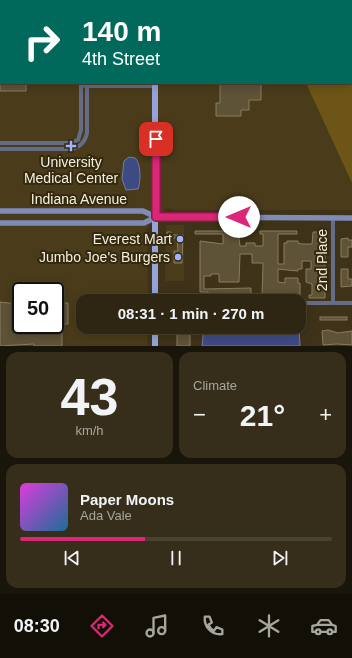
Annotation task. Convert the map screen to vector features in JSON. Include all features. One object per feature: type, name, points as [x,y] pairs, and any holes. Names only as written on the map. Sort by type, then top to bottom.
[{"type":"main road","points":[[155,84],[155,294]]},
{"type":"main road","points":[[155,334],[155,346]]},
{"type":"street","points":[[84,84],[155,84]]},
{"type":"street","points":[[0,143],[70,143],[78,140],[81,133],[84,84]]},
{"type":"street","points":[[0,149],[72,149],[83,143],[87,133],[84,84]]},
{"type":"street","name":"Indiana Avenue","points":[[0,211],[143,211],[156,217],[352,218]]},
{"type":"street","name":"Indiana Avenue","points":[[0,223],[144,223],[156,217]]},
{"type":"street","name":"2nd Place","points":[[332,303],[333,217]]},
{"type":"street","points":[[306,304],[352,303]]},
{"type":"shaded area","points":[[0,84],[352,84],[352,210],[174,210],[166,208],[146,230],[148,294],[76,294],[76,334],[148,334],[147,346],[0,346]]},
{"type":"shaded area","points":[[306,84],[352,84],[352,183]]},
{"type":"shaded area","points":[[166,225],[184,225],[184,281],[165,281]]},
{"type":"water","points":[[129,157],[137,160],[140,177],[138,189],[126,190],[122,179],[124,161]]},
{"type":"water","points":[[203,334],[299,334],[300,346],[202,346]]},
{"type":"building","points":[[0,84],[26,84],[26,91],[0,91]]},
{"type":"building","points":[[220,84],[261,84],[261,100],[249,100],[249,110],[241,110],[241,116],[216,116],[216,103],[220,103]]},
{"type":"building","points":[[195,231],[238,231],[240,246],[246,246],[246,243],[255,243],[255,246],[263,246],[263,234],[260,234],[260,231],[297,231],[297,234],[278,234],[278,264],[284,264],[284,243],[287,243],[287,241],[298,241],[298,243],[302,244],[312,244],[313,232],[325,232],[325,298],[309,298],[309,295],[312,295],[312,284],[306,282],[306,269],[311,269],[311,261],[302,261],[302,269],[298,269],[298,271],[278,269],[278,282],[285,283],[285,278],[298,278],[298,283],[300,283],[300,294],[262,294],[263,263],[252,263],[252,254],[240,254],[239,282],[219,282],[219,274],[204,276],[204,289],[251,288],[251,294],[208,294],[208,292],[200,292],[200,241],[223,244],[223,234],[195,234]]},
{"type":"building","points":[[167,232],[171,232],[171,235],[183,235],[182,263],[174,263],[174,251],[178,251],[177,238],[167,238]]},
{"type":"building","points":[[348,238],[348,240],[352,240],[352,247],[348,247],[348,257],[341,257],[341,239]]},
{"type":"building","points":[[341,269],[348,269],[348,279],[352,279],[352,286],[341,287]]},
{"type":"building","points":[[0,302],[12,303],[12,334],[62,334],[62,346],[34,346],[34,344],[0,346]]},
{"type":"building","points":[[64,303],[68,303],[68,324],[64,324]]},
{"type":"building","points":[[320,317],[347,317],[347,320],[320,320]]},
{"type":"building","points":[[328,330],[338,333],[352,331],[352,345],[323,345],[322,331]]},
{"type":"building","points":[[177,334],[190,334],[190,346],[177,346]]},
{"type":"place","name":"University Medical Center","points":[[71,146]]},
{"type":"place","name":"Everest Mart","points":[[180,239]]},
{"type":"place","name":"Jumbo Joe's Burgers","points":[[178,257]]},
{"type":"route","points":[[156,139],[156,217],[239,217]]}]
